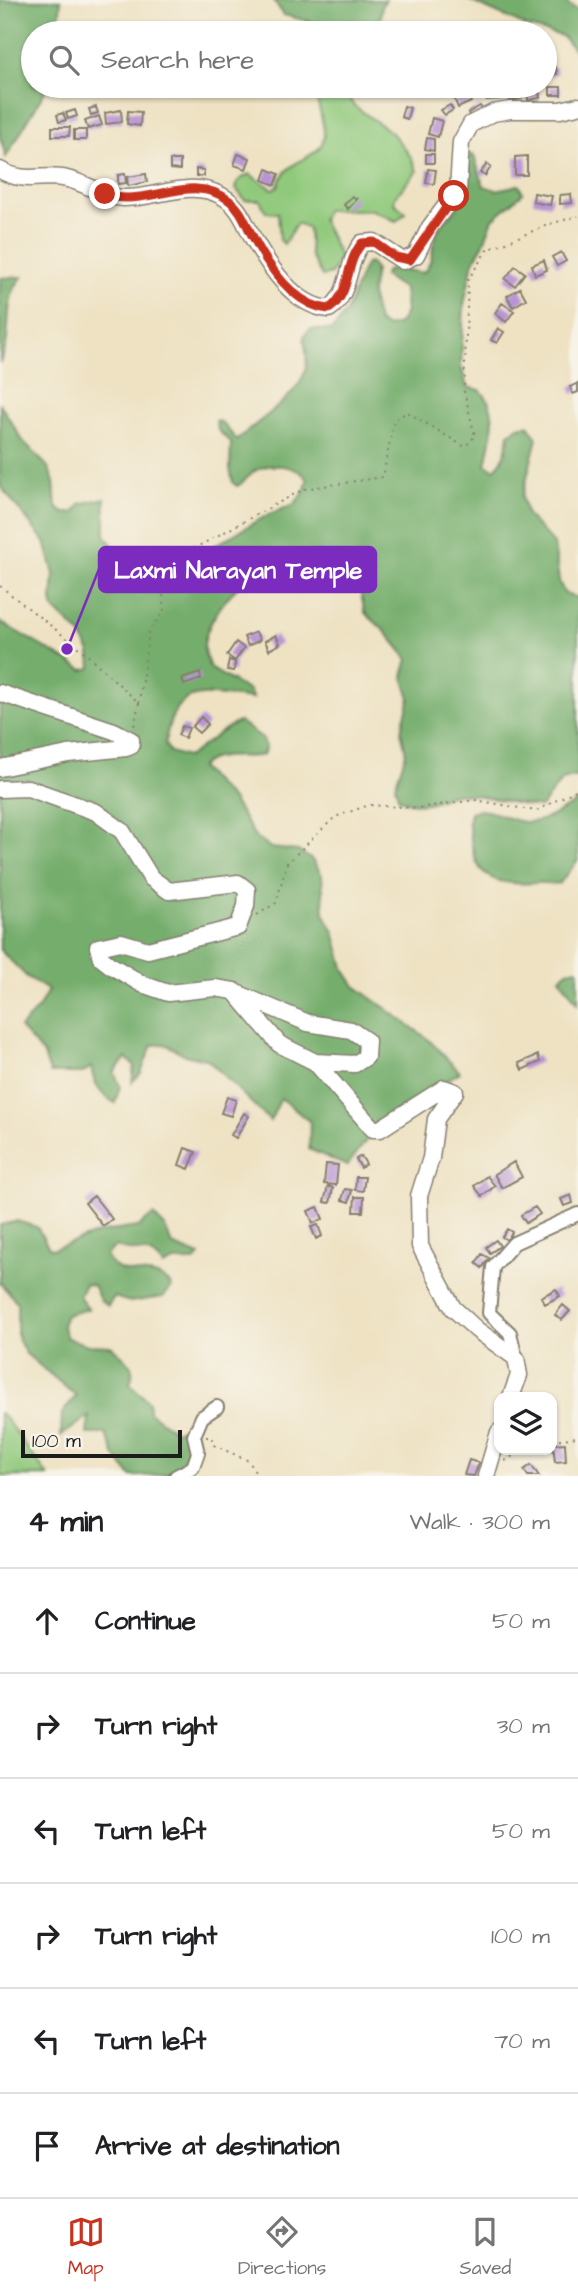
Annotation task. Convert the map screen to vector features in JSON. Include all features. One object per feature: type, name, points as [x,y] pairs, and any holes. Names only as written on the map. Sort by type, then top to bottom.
[{"type":"street","points":[[0,170],[25,180],[71,179],[117,198],[200,188],[217,193],[239,211],[253,238],[285,282],[306,302],[329,309],[344,295],[352,260],[362,243],[374,242],[403,261],[416,255],[430,228],[458,190],[461,142],[471,124],[482,117],[510,110],[560,110],[578,106]]},
{"type":"street","points":[[0,693],[114,731],[131,740],[131,746],[126,748],[68,754],[0,768]]},
{"type":"street","points":[[0,789],[28,788],[52,799],[70,800],[96,812],[122,831],[151,878],[169,891],[238,883],[247,890],[246,906],[238,927],[148,950],[121,942],[98,947],[101,958],[142,984],[168,993],[215,988],[234,991],[308,1023],[351,1030],[367,1041],[366,1057],[355,1064],[315,1062]]},
{"type":"street","points":[[234,991],[279,1044],[315,1062],[373,1129],[380,1129],[444,1088],[455,1092],[436,1119],[431,1158],[419,1196],[419,1246],[453,1308],[477,1330],[516,1358]]},
{"type":"street","points":[[513,1392],[519,1375],[510,1333],[489,1313],[493,1267],[514,1243],[578,1214]]},
{"type":"street","points":[[176,1476],[193,1466],[198,1453],[194,1436],[202,1417],[217,1407]]},
{"type":"street","points":[[486,1476],[494,1449]]},
{"type":"path","points":[[131,740],[149,631],[164,612],[162,578],[180,556],[304,489],[383,477],[394,420],[407,412],[465,447],[475,436],[464,391],[468,280],[487,250],[550,224],[578,216]]},
{"type":"path","points":[[0,586],[83,651],[139,703]]},
{"type":"path","points":[[238,927],[276,902],[287,863],[335,817],[369,805],[418,808],[475,800],[536,811],[578,789]]},
{"type":"path","points":[[202,1417],[206,1421],[205,1437],[212,1437],[214,1446],[249,1461],[257,1476]]},
{"type":"path","points":[[557,1439],[578,1437]]},
{"type":"green space","points":[[0,0],[61,0],[59,21],[21,21],[21,98],[41,98],[6,157],[0,137]]},
{"type":"green space","points":[[273,0],[386,0],[382,5],[380,21],[308,21],[284,15]]},
{"type":"green space","points":[[468,0],[560,0],[578,10],[578,54],[562,36],[557,35],[557,21],[515,21]]},
{"type":"green space","points":[[316,98],[349,98],[353,105],[392,133],[411,157],[417,171],[395,197],[394,203],[406,213],[396,221],[372,210],[326,210],[322,220],[340,257],[331,274],[322,276],[311,256],[308,228],[297,223],[284,244],[280,240],[278,213],[266,212],[260,200],[245,200],[236,189],[238,181],[249,174],[273,189],[278,186],[288,169],[318,150],[324,135]]},
{"type":"green space","points":[[470,154],[474,156],[484,186],[496,190],[519,185],[523,193],[493,219],[473,262],[464,304],[461,366],[467,387],[480,390],[490,406],[493,425],[486,465],[494,469],[498,466],[505,453],[509,434],[519,427],[528,425],[537,438],[522,497],[527,515],[554,544],[559,581],[564,593],[578,598],[578,776],[562,780],[541,807],[464,794],[455,794],[430,803],[399,799],[395,786],[406,753],[401,731],[410,698],[403,676],[408,659],[384,630],[365,613],[353,569],[344,558],[335,555],[303,565],[274,567],[255,573],[225,601],[210,625],[204,650],[210,668],[249,691],[253,699],[206,695],[194,696],[184,701],[169,724],[165,744],[170,752],[187,757],[240,722],[262,738],[266,746],[263,755],[220,757],[206,762],[200,768],[233,801],[256,838],[271,848],[298,851],[312,860],[322,875],[324,913],[334,932],[345,971],[355,986],[428,1039],[460,1072],[381,1121],[347,1166],[309,1149],[310,1122],[281,1098],[270,1121],[207,1059],[188,1056],[165,1044],[152,1045],[141,1073],[132,1082],[134,1065],[126,1058],[114,1072],[120,1086],[115,1103],[98,1088],[91,1067],[83,1073],[50,1073],[44,1055],[20,1028],[39,1007],[48,990],[27,977],[0,950],[0,622],[83,670],[91,668],[90,652],[81,635],[54,609],[54,574],[45,542],[0,486],[0,404],[23,441],[48,467],[54,482],[56,507],[64,513],[74,513],[80,504],[105,498],[105,535],[142,588],[269,514],[293,505],[303,494],[308,480],[298,471],[283,466],[261,468],[237,486],[233,483],[230,469],[231,443],[218,430],[216,421],[221,422],[237,440],[286,399],[302,379],[306,369],[304,336],[310,329],[332,330],[339,322],[366,264],[370,263],[375,270],[371,294],[378,322],[386,327],[399,324],[406,312],[404,289],[384,276],[385,272],[394,268],[423,273],[427,268],[437,232],[467,192]]},
{"type":"green space","points":[[22,277],[11,297],[7,341],[0,363],[0,278]]},
{"type":"green space","points":[[578,801],[578,860],[560,883],[504,882],[486,875],[480,868],[475,858],[470,832],[470,812],[483,810],[518,821],[532,822],[553,815]]},
{"type":"green space","points":[[578,969],[578,1004],[560,978],[567,971]]},
{"type":"green space","points":[[153,1215],[165,1227],[172,1245],[200,1256],[194,1261],[174,1261],[163,1266],[152,1255],[116,1246],[106,1255],[111,1264],[128,1272],[157,1276],[172,1287],[163,1297],[130,1302],[114,1297],[108,1306],[100,1300],[93,1285],[85,1284],[79,1296],[88,1309],[66,1315],[62,1325],[67,1338],[88,1345],[111,1346],[131,1367],[130,1384],[149,1402],[149,1412],[175,1431],[185,1428],[187,1431],[185,1438],[191,1442],[194,1457],[181,1468],[166,1474],[131,1476],[115,1456],[106,1434],[87,1434],[89,1416],[61,1436],[62,1413],[76,1396],[25,1353],[17,1336],[17,1302],[0,1283],[0,1225],[17,1221],[37,1227],[49,1248],[53,1249],[102,1232],[138,1227]]},
{"type":"green space","points":[[0,1413],[2,1414],[48,1476],[0,1476]]},
{"type":"building","points":[[557,87],[561,87],[561,95],[557,95]]},
{"type":"building","points":[[454,98],[469,98],[471,102],[458,108]]},
{"type":"building","points":[[450,105],[453,110],[445,115],[441,110]]},
{"type":"building","points":[[404,106],[410,108],[407,119],[401,117]]},
{"type":"building","points":[[480,106],[482,109],[470,116],[468,113]]},
{"type":"building","points":[[96,107],[98,113],[91,115],[89,109]]},
{"type":"building","points":[[75,110],[77,116],[68,119],[66,113]]},
{"type":"building","points":[[121,110],[122,122],[106,124],[105,113]]},
{"type":"building","points":[[128,111],[141,112],[140,126],[127,124]]},
{"type":"building","points":[[63,113],[66,120],[59,122],[57,115]]},
{"type":"building","points":[[99,116],[102,125],[88,129],[85,121]]},
{"type":"building","points":[[432,118],[442,121],[438,137],[428,134]]},
{"type":"building","points":[[52,127],[70,127],[69,136],[52,136]]},
{"type":"building","points":[[74,130],[86,130],[86,140],[74,140]]},
{"type":"building","points":[[427,138],[434,139],[434,151],[425,149]]},
{"type":"building","points":[[238,154],[250,158],[246,169],[234,165]]},
{"type":"building","points":[[426,154],[434,154],[434,163],[426,163]]},
{"type":"building","points":[[527,156],[527,175],[515,175],[515,157]]},
{"type":"building","points":[[170,160],[180,160],[180,170],[170,169]]},
{"type":"building","points":[[487,164],[491,167],[485,176],[480,173]]},
{"type":"building","points":[[196,169],[204,170],[204,176],[196,176]]},
{"type":"building","points":[[267,169],[279,174],[275,185],[263,180]]},
{"type":"building","points":[[428,169],[436,170],[434,184],[426,183]]},
{"type":"building","points":[[125,174],[126,183],[118,184],[118,175]]},
{"type":"building","points":[[146,174],[147,182],[128,186],[127,177]]},
{"type":"building","points":[[534,193],[552,196],[550,205],[533,202]]},
{"type":"building","points":[[571,194],[572,203],[560,204],[560,195]]},
{"type":"building","points":[[352,196],[357,199],[348,209],[344,205]]},
{"type":"building","points":[[561,252],[566,261],[557,266],[552,257]]},
{"type":"building","points":[[544,260],[547,270],[535,275],[532,265]]},
{"type":"building","points":[[515,266],[525,273],[515,286],[505,279]]},
{"type":"building","points":[[520,288],[526,299],[513,307],[507,296]]},
{"type":"building","points":[[502,303],[514,311],[506,322],[495,313]]},
{"type":"building","points":[[498,328],[504,332],[497,343],[491,340]]},
{"type":"building","points":[[578,383],[578,392],[573,394],[570,387]]},
{"type":"building","points":[[256,632],[260,640],[248,646],[244,637]]},
{"type":"building","points":[[276,635],[280,644],[269,650],[265,641]]},
{"type":"building","points":[[236,642],[244,648],[235,661],[227,655]]},
{"type":"building","points":[[229,660],[235,662],[234,671],[227,670]]},
{"type":"building","points":[[200,673],[201,679],[184,685],[182,679]]},
{"type":"building","points":[[201,717],[208,724],[199,733],[192,727]]},
{"type":"building","points":[[182,726],[189,728],[185,738],[178,735]]},
{"type":"building","points":[[538,1055],[540,1062],[522,1070],[519,1063]]},
{"type":"building","points":[[227,1097],[236,1100],[231,1116],[221,1113]]},
{"type":"building","points":[[244,1113],[249,1116],[236,1138],[231,1135]]},
{"type":"building","points":[[185,1148],[196,1152],[189,1169],[179,1165]]},
{"type":"building","points":[[361,1156],[366,1164],[361,1168],[356,1159]]},
{"type":"building","points":[[514,1162],[522,1177],[502,1188],[494,1174]]},
{"type":"building","points":[[326,1164],[338,1165],[336,1185],[324,1184]]},
{"type":"building","points":[[487,1176],[495,1186],[482,1196],[474,1186]]},
{"type":"building","points":[[356,1177],[365,1177],[363,1191],[355,1190]]},
{"type":"building","points":[[328,1186],[333,1188],[330,1203],[324,1202]]},
{"type":"building","points":[[345,1189],[352,1190],[349,1202],[342,1200]]},
{"type":"building","points":[[571,1195],[573,1203],[564,1206],[561,1199]]},
{"type":"building","points":[[94,1196],[112,1219],[103,1226],[85,1203]]},
{"type":"building","points":[[355,1197],[364,1197],[363,1212],[354,1212]]},
{"type":"building","points":[[318,1207],[323,1219],[313,1223],[308,1211]]},
{"type":"building","points":[[535,1207],[540,1214],[526,1223],[521,1215]]},
{"type":"building","points":[[318,1225],[322,1236],[316,1239],[311,1227]]},
{"type":"building","points":[[507,1229],[512,1232],[507,1240],[502,1237]]},
{"type":"building","points":[[496,1240],[500,1246],[490,1253],[486,1247]]},
{"type":"building","points":[[482,1254],[489,1258],[482,1268],[476,1263]]},
{"type":"building","points":[[556,1289],[560,1296],[545,1304],[541,1297]]},
{"type":"building","points":[[563,1305],[570,1311],[562,1320],[555,1315]]},
{"type":"building","points":[[565,1443],[566,1461],[555,1462],[557,1444]]},
{"type":"building","points":[[469,1460],[479,1463],[474,1476],[464,1475]]},
{"type":"building","points":[[531,1465],[539,1476],[528,1476],[524,1470]]},
{"type":"place","name":"Laxmi Narayan Temple","points":[[67,649]]},
{"type":"route","points":[[105,194],[117,198],[132,198],[200,188],[222,195],[239,211],[253,238],[285,282],[312,306],[329,309],[344,295],[352,260],[362,243],[374,242],[403,261],[410,260],[416,255],[430,228],[454,196]]}]
